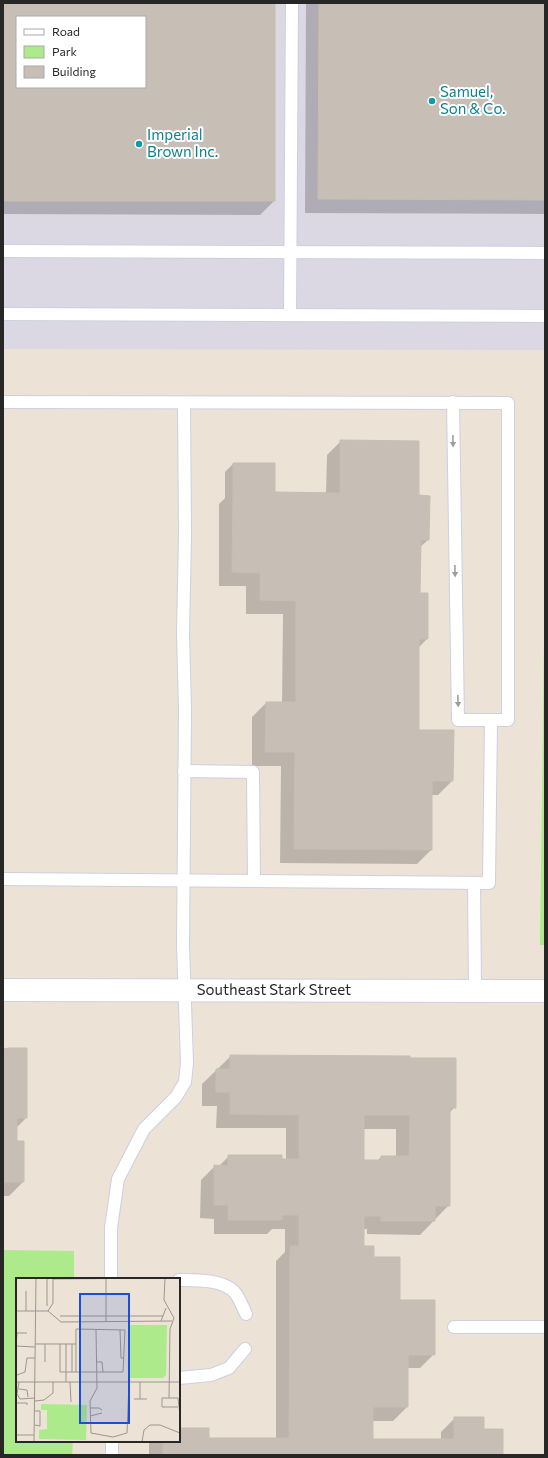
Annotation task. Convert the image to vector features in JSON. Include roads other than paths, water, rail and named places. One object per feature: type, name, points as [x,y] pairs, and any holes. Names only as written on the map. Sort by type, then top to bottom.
[{"type":"main road","name":"Southeast Stark Street","points":[[3,990],[545,991]]},
{"type":"lane","points":[[290,315],[292,3]]},
{"type":"lane","points":[[3,251],[545,253]]},
{"type":"lane","points":[[3,314],[545,316]]},
{"type":"lane","points":[[3,402],[453,402],[508,403],[508,720],[458,720],[453,402]]},
{"type":"lane","points":[[111,1278],[111,1228],[118,1179],[144,1129],[176,1097],[185,1082],[187,1063],[186,990],[183,946],[184,403]]},
{"type":"lane","points":[[3,879],[488,883],[491,720]]},
{"type":"lane","points":[[184,771],[253,772],[254,881]]},
{"type":"lane","points":[[474,883],[475,991]]},
{"type":"lane","points":[[180,1280],[216,1282],[235,1293],[246,1314]]},
{"type":"lane","points":[[454,1327],[545,1327]]},
{"type":"lane","points":[[180,1378],[210,1375],[229,1368],[245,1349]]},
{"type":"lane","points":[[112,1442],[112,1455]]},
{"type":"place","name":"Samuel, Son & Co.","points":[[432,101]]},
{"type":"place","name":"Imperial Brown Inc.","points":[[139,144]]}]
